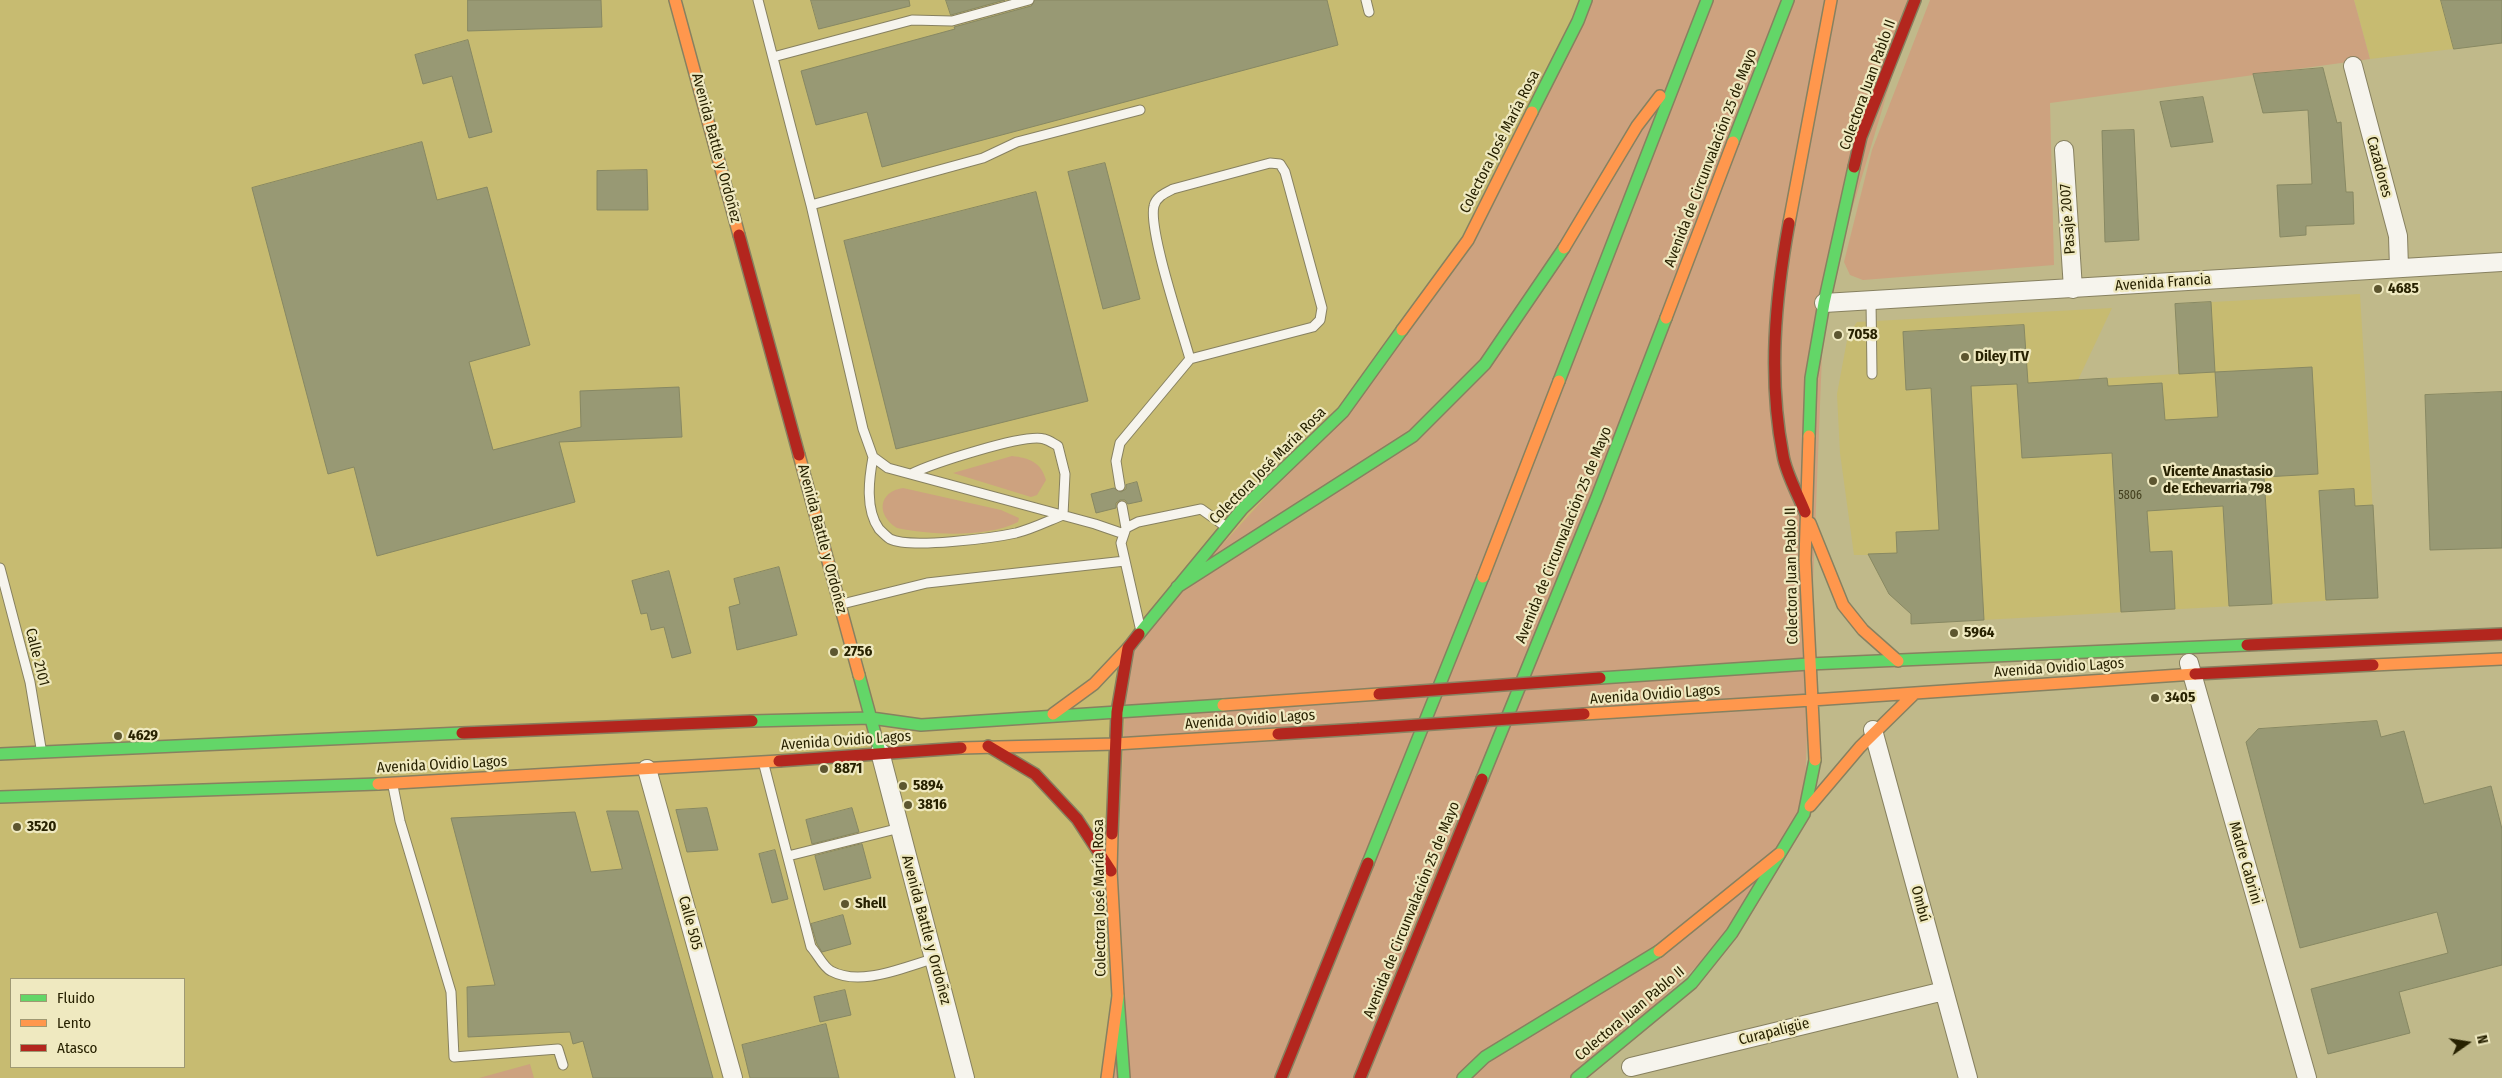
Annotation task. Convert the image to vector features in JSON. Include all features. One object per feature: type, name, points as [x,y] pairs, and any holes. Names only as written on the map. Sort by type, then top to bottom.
[{"type":"main road","name":"Avenida Battle y Ordoñez","points":[[675,0],[880,752]]},
{"type":"main road","name":"Colectora José María Rosa","points":[[1107,1078],[1118,996],[1111,871],[1115,744],[1117,712],[1128,648],[1242,509],[1343,412],[1468,240],[1578,21],[1586,0]]},
{"type":"main road","points":[[1281,1078],[1459,638],[1707,0]]},
{"type":"main road","name":"Avenida de Circunvalación 25 de Mayo","points":[[1360,1078],[1597,496],[1788,0]]},
{"type":"main road","points":[[1831,0],[1784,251],[1774,337],[1775,397],[1783,457],[1843,604],[1863,630],[1898,660]]},
{"type":"main road","name":"Colectora Juan Pablo II","points":[[1578,1078],[1692,983],[1732,933],[1804,814],[1815,763],[1805,560],[1811,378],[1824,303],[1861,137],[1915,0]]},
{"type":"main road","points":[[1177,587],[1413,436],[1485,364],[1554,264],[1637,126],[1678,74]]},
{"type":"main road","name":"Avenida Ovidio Lagos","points":[[0,754],[660,724],[871,718],[920,725],[1809,664],[2502,634]]},
{"type":"main road","points":[[1048,716],[1079,699],[1102,679],[1128,648]]},
{"type":"main road","name":"Avenida Ovidio Lagos","points":[[0,797],[393,783],[764,762],[880,752],[988,746],[1115,744],[2192,674],[2502,659]]},
{"type":"main road","points":[[1804,814],[1834,773],[1874,730],[1915,693]]},
{"type":"main road","points":[[988,746],[1035,774],[1077,818],[1111,871]]},
{"type":"main road","points":[[1463,1078],[1485,1057],[1613,981],[1672,943],[1779,854]]},
{"type":"main road","points":[[1118,996],[1124,1078]]},
{"type":"street","name":"Cazadores","points":[[2353,66],[2398,236],[2399,268]]},
{"type":"street","name":"Pasaje 2007","points":[[2064,150],[2073,288]]},
{"type":"street","name":"Avenida Francia","points":[[1824,303],[2502,262]]},
{"type":"street","name":"Madre Cabrini","points":[[2185,648],[2307,1078]]},
{"type":"street","name":"Ombú","points":[[1874,730],[1968,1078]]},
{"type":"street","name":"Avenida Battle y Ordoñez","points":[[880,752],[965,1078]]},
{"type":"street","name":"Calle 505","points":[[647,769],[733,1078]]},
{"type":"street","name":"Curapaligüe","points":[[1609,1051],[1632,1073],[1944,991]]},
{"type":"lane","points":[[758,0],[811,205],[863,429],[873,457],[869,484],[871,506],[878,528],[890,539],[915,542],[957,541],[1008,534],[1063,515]]},
{"type":"lane","points":[[773,57],[912,20],[952,21],[1029,0]]},
{"type":"lane","points":[[1366,0],[1369,12]]},
{"type":"lane","points":[[811,205],[983,158],[1017,142],[1140,110]]},
{"type":"lane","points":[[1120,486],[1116,461],[1120,443],[1190,359],[1313,327],[1320,320],[1322,308],[1285,172],[1280,164],[1270,163],[1173,189],[1160,196],[1154,205],[1153,221],[1159,248],[1190,359]]},
{"type":"lane","points":[[1871,301],[1872,374]]},
{"type":"lane","points":[[910,474],[931,464],[1003,445],[1043,438],[1058,446],[1065,474],[1063,515]]},
{"type":"lane","points":[[873,457],[888,468],[1125,531],[1138,522],[1201,509],[1227,527]]},
{"type":"lane","points":[[1122,506],[1125,531],[1121,542],[1142,632]]},
{"type":"lane","points":[[840,604],[926,583],[1125,561]]},
{"type":"lane","name":"Calle 2101","points":[[0,568],[30,682],[42,753]]},
{"type":"lane","points":[[764,762],[812,947],[830,971],[854,978],[882,974],[933,959]]},
{"type":"lane","points":[[393,783],[400,821],[450,992],[454,1057],[558,1049],[563,1065]]},
{"type":"lane","points":[[788,856],[900,828]]},
{"type":"shaded area","points":[[0,0],[1586,0],[1107,1078],[0,1078]]},
{"type":"shaded area","points":[[1586,0],[1915,0],[1824,303],[1804,814],[1732,933],[1577,1078],[1107,1078],[1128,648],[1343,412],[1468,240]]},
{"type":"shaded area","points":[[1930,0],[2354,0],[2370,59],[2050,103],[2054,265],[1863,280],[1850,275],[1844,262],[1872,150]]},
{"type":"shaded area","points":[[2354,0],[2502,0],[2502,43],[2370,59]]},
{"type":"shaded area","points":[[2360,294],[2378,598],[1911,624],[1911,609],[1906,609],[1889,594],[1868,555],[1854,555],[1840,453],[1837,394],[1848,335],[1857,322],[2112,308],[2078,380],[2178,374],[2175,304]]},
{"type":"shaded area","points":[[1012,456],[1034,462],[1041,469],[1046,480],[1037,495],[1031,497],[953,473]]},
{"type":"shaded area","points":[[903,488],[1001,510],[1019,518],[1018,522],[990,531],[958,534],[897,528],[886,517],[883,505],[889,494]]},
{"type":"shaded area","points":[[530,1064],[534,1078],[479,1078]]},
{"type":"building","points":[[468,0],[601,0],[602,27],[468,31]]},
{"type":"building","points":[[811,0],[909,0],[910,6],[819,29]]},
{"type":"building","points":[[946,0],[1005,0],[951,15]]},
{"type":"building","points":[[1035,0],[1327,0],[1338,45],[882,167],[867,112],[816,125],[801,71],[1031,6]]},
{"type":"building","points":[[2441,0],[2502,0],[2502,43],[2454,49]]},
{"type":"building","points":[[468,40],[492,132],[469,138],[452,76],[423,84],[415,55]]},
{"type":"building","points":[[2323,68],[2337,123],[2341,122],[2346,192],[2353,192],[2354,224],[2306,226],[2306,235],[2280,237],[2277,185],[2312,184],[2308,110],[2263,113],[2253,74]]},
{"type":"building","points":[[2203,97],[2213,142],[2171,147],[2160,102]]},
{"type":"building","points":[[2134,130],[2139,240],[2105,242],[2102,131]]},
{"type":"building","points":[[422,142],[437,200],[487,187],[530,345],[469,362],[493,450],[581,427],[580,391],[679,387],[682,437],[559,442],[575,502],[377,556],[354,467],[328,474],[252,188]]},
{"type":"building","points":[[1105,163],[1140,299],[1103,309],[1068,172]]},
{"type":"building","points":[[647,170],[648,210],[597,210],[597,171]]},
{"type":"building","points":[[1036,192],[1088,401],[896,449],[844,241]]},
{"type":"building","points":[[2211,302],[2215,372],[2179,374],[2175,304]]},
{"type":"building","points":[[2024,325],[2028,383],[2107,378],[2108,386],[2162,383],[2165,420],[2218,417],[2215,372],[2312,367],[2318,474],[2264,477],[2272,604],[2229,606],[2223,506],[2147,511],[2150,552],[2172,551],[2175,609],[2121,612],[2112,453],[2022,458],[2017,384],[1971,386],[1984,620],[1911,624],[1911,614],[1889,594],[1868,554],[1897,553],[1896,532],[1939,530],[1931,388],[1906,390],[1903,332]]},
{"type":"building","points":[[2502,392],[2502,548],[2430,550],[2425,395]]},
{"type":"building","points":[[1137,482],[1142,501],[1128,504],[1125,500],[1120,500],[1116,503],[1116,508],[1096,513],[1091,494],[1114,488],[1121,492],[1126,489],[1126,485]]},
{"type":"building","points":[[2354,489],[2355,506],[2373,505],[2378,598],[2326,600],[2319,491]]},
{"type":"building","points":[[779,567],[797,635],[737,650],[729,607],[740,604],[734,579]]},
{"type":"building","points":[[669,571],[691,653],[672,658],[664,627],[651,630],[647,613],[641,614],[632,581]]},
{"type":"building","points":[[2377,721],[2381,737],[2404,731],[2424,804],[2491,786],[2502,829],[2502,965],[2399,992],[2410,1033],[2328,1054],[2311,989],[2448,953],[2437,912],[2300,948],[2246,742],[2258,729]]},
{"type":"building","points":[[707,808],[718,850],[687,852],[676,810]]},
{"type":"building","points":[[852,808],[859,832],[812,844],[806,820]]},
{"type":"building","points":[[607,811],[638,811],[713,1078],[593,1078],[583,1041],[573,1044],[570,1032],[468,1037],[467,987],[495,985],[451,818],[575,812],[591,872],[622,869]]},
{"type":"building","points":[[862,844],[871,878],[824,890],[815,856]]},
{"type":"building","points":[[775,850],[788,899],[772,903],[759,854]]},
{"type":"building","points":[[843,915],[851,944],[822,952],[817,944],[811,924]]},
{"type":"building","points":[[845,990],[851,1015],[820,1022],[814,997]]},
{"type":"building","points":[[826,1024],[839,1078],[750,1078],[742,1045]]},
{"type":"traffic: fast","points":[[1532,112],[1578,21],[1586,0]]},
{"type":"traffic: fast","points":[[1559,381],[1707,0]]},
{"type":"traffic: fast","points":[[1733,142],[1788,0]]},
{"type":"traffic: fast","points":[[1809,436],[1811,378],[1824,303],[1854,167]]},
{"type":"traffic: fast","points":[[1177,587],[1413,436],[1485,364],[1564,248]]},
{"type":"traffic: fast","points":[[1482,779],[1597,497],[1666,318]]},
{"type":"traffic: fast","points":[[1139,634],[1242,509],[1343,412],[1402,330]]},
{"type":"traffic: fast","points":[[1368,863],[1483,577]]},
{"type":"traffic: fast","points":[[1809,664],[2247,645]]},
{"type":"traffic: fast","points":[[1600,678],[1809,664]]},
{"type":"traffic: fast","points":[[859,675],[880,752]]},
{"type":"traffic: fast","points":[[752,721],[871,718],[921,725],[1223,705]]},
{"type":"traffic: fast","points":[[0,754],[462,733]]},
{"type":"traffic: fast","points":[[1577,1078],[1692,983],[1732,933],[1804,814],[1815,760]]},
{"type":"traffic: fast","points":[[0,797],[378,784]]},
{"type":"traffic: fast","points":[[1463,1078],[1485,1057],[1659,951]]},
{"type":"traffic: fast","points":[[1118,996],[1124,1078]]},
{"type":"traffic: slow","points":[[675,0],[739,235]]},
{"type":"traffic: slow","points":[[1789,223],[1831,0]]},
{"type":"traffic: slow","points":[[1564,248],[1637,126],[1660,96]]},
{"type":"traffic: slow","points":[[1402,330],[1468,240],[1532,112]]},
{"type":"traffic: slow","points":[[1666,318],[1733,142]]},
{"type":"traffic: slow","points":[[1483,577],[1559,381]]},
{"type":"traffic: slow","points":[[1809,436],[1805,560],[1815,760]]},
{"type":"traffic: slow","points":[[799,455],[859,675]]},
{"type":"traffic: slow","points":[[1810,523],[1843,605],[1863,630],[1898,661]]},
{"type":"traffic: slow","points":[[1053,714],[1094,684],[1128,648]]},
{"type":"traffic: slow","points":[[2373,665],[2502,659]]},
{"type":"traffic: slow","points":[[1812,700],[2195,674]]},
{"type":"traffic: slow","points":[[1810,806],[1860,747],[1915,693]]},
{"type":"traffic: slow","points":[[1223,705],[1379,694]]},
{"type":"traffic: slow","points":[[1584,714],[1812,700]]},
{"type":"traffic: slow","points":[[961,748],[1115,744],[1278,734]]},
{"type":"traffic: slow","points":[[378,784],[779,761]]},
{"type":"traffic: slow","points":[[1107,1078],[1118,996],[1111,871],[1112,834]]},
{"type":"traffic: slow","points":[[1659,951],[1779,854]]},
{"type":"traffic: jam","points":[[1854,167],[1861,137],[1915,0]]},
{"type":"traffic: jam","points":[[1789,223],[1777,310],[1775,339],[1776,397],[1778,426],[1785,462],[1789,477],[1805,512]]},
{"type":"traffic: jam","points":[[739,235],[799,455]]},
{"type":"traffic: jam","points":[[1112,834],[1117,712],[1128,648],[1139,634]]},
{"type":"traffic: jam","points":[[2247,645],[2502,634]]},
{"type":"traffic: jam","points":[[2195,674],[2373,665]]},
{"type":"traffic: jam","points":[[1379,694],[1600,678]]},
{"type":"traffic: jam","points":[[1359,729],[1584,714]]},
{"type":"traffic: jam","points":[[462,733],[752,721]]},
{"type":"traffic: jam","points":[[1278,734],[1359,729]]},
{"type":"traffic: jam","points":[[988,746],[1035,774],[1077,819],[1111,871]]},
{"type":"traffic: jam","points":[[779,761],[961,748]]},
{"type":"traffic: jam","points":[[1360,1078],[1482,779]]},
{"type":"traffic: jam","points":[[1281,1078],[1368,863]]},
{"type":"place","name":"4685","points":[[2378,289]]},
{"type":"place","name":"7058","points":[[1838,335]]},
{"type":"place","name":"Diley ITV","points":[[1965,357]]},
{"type":"place","name":"Vicente Anastasio de Echevarria 798","points":[[2153,481]]},
{"type":"place","name":"5964","points":[[1954,633]]},
{"type":"place","name":"2756","points":[[834,652]]},
{"type":"place","name":"3405","points":[[2155,698]]},
{"type":"place","name":"4629","points":[[118,736]]},
{"type":"place","name":"8871","points":[[824,769]]},
{"type":"place","name":"5894","points":[[903,786]]},
{"type":"place","name":"3816","points":[[908,805]]},
{"type":"place","name":"3520","points":[[17,827]]},
{"type":"place","name":"Shell","points":[[845,904]]}]
